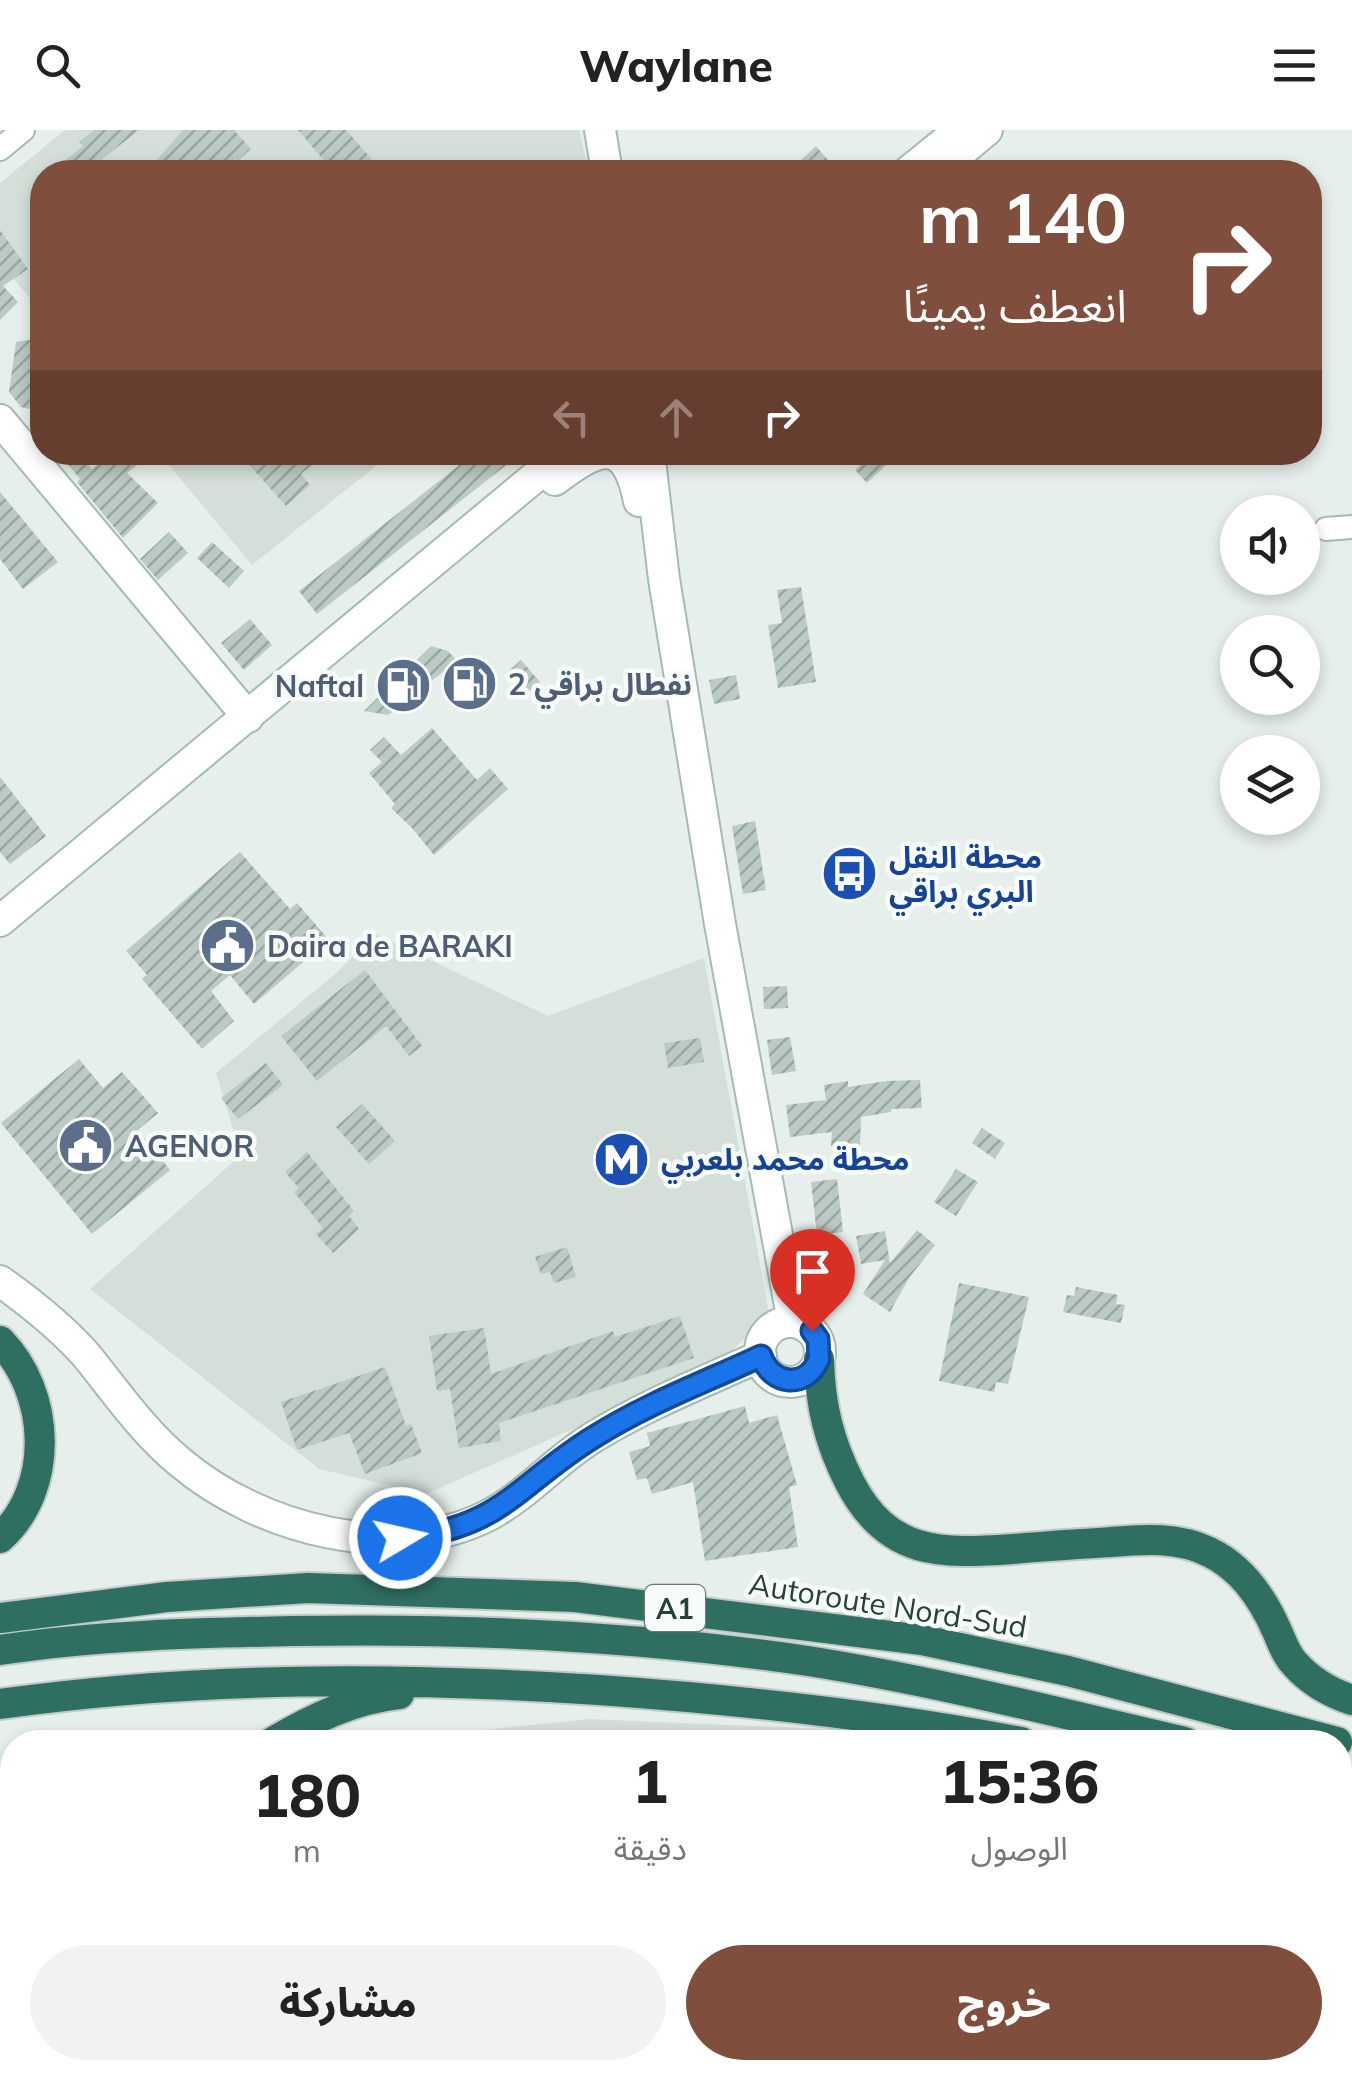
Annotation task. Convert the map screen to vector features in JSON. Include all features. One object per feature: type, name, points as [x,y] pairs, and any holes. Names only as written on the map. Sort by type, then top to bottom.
[{"type":"highway","points":[[0,1341],[28,1381],[38,1412],[40,1452],[32,1488],[12,1527],[0,1538]]},
{"type":"highway","points":[[819,1359],[820,1394],[834,1451],[864,1505],[889,1530],[920,1546],[954,1553],[1138,1540],[1199,1548],[1224,1560],[1250,1585],[1295,1665],[1320,1686],[1352,1700]]},
{"type":"highway","name":"Autoroute Nord-Sud","points":[[0,1618],[167,1598],[308,1588],[575,1596],[922,1640],[1068,1671],[1290,1730]]},
{"type":"highway","name":"A1","points":[[0,1650],[208,1632],[389,1630],[536,1634],[682,1645],[809,1662],[954,1689],[1133,1730]]},
{"type":"highway","points":[[0,1704],[183,1687],[330,1679],[492,1683],[729,1699],[867,1730]]},
{"type":"highway","points":[[296,1730],[367,1698],[492,1683]]},
{"type":"main road","points":[[600,130],[605,160]]},
{"type":"main road","points":[[923,160],[960,130]]},
{"type":"main road","points":[[951,160],[987,130]]},
{"type":"main road","points":[[0,420],[30,456]]},
{"type":"main road","points":[[38,465],[248,717]]},
{"type":"main road","points":[[2,917],[549,465]]},
{"type":"main road","points":[[500,506],[533,498],[578,465]]},
{"type":"main road","points":[[628,465],[651,556],[664,579]]},
{"type":"main road","points":[[651,465],[664,579],[720,924],[793,1322]]},
{"type":"main road","points":[[0,1281],[62,1331],[142,1427],[204,1482],[277,1518],[377,1538],[445,1532],[488,1515],[592,1438],[761,1356]]},
{"type":"main road","points":[[793,1322],[803,1325],[818,1339],[819,1359],[806,1377],[791,1381],[771,1374],[761,1356],[764,1337],[770,1330],[793,1322]]},
{"type":"street","points":[[0,149],[23,130]]},
{"type":"street","points":[[1326,529],[1352,528]]},
{"type":"shaded area","points":[[65,130],[579,130],[586,160],[30,160],[30,298],[0,262],[0,183]]},
{"type":"shaded area","points":[[169,465],[377,465],[252,565]]},
{"type":"shaded area","points":[[376,934],[548,1016],[704,958],[769,1313],[720,1364],[426,1494],[319,1469],[90,1289],[241,1155],[216,1073],[335,974]]},
{"type":"shaded area","points":[[589,1719],[848,1730],[484,1730]]},
{"type":"building","points":[[94,130],[139,130],[101,160],[65,160],[83,146],[79,142]]},
{"type":"building","points":[[183,130],[234,130],[251,149],[239,160],[157,160]]},
{"type":"building","points":[[298,130],[346,130],[372,160],[324,160]]},
{"type":"building","points":[[816,146],[828,160],[801,160]]},
{"type":"building","points":[[0,230],[28,269],[3,286],[18,302],[0,320]]},
{"type":"building","points":[[30,340],[30,409],[21,407],[9,392],[16,342]]},
{"type":"building","points":[[69,465],[89,465],[92,469],[97,465],[138,465],[127,473],[158,503],[123,538],[77,482],[80,479]]},
{"type":"building","points":[[250,465],[312,465],[301,474],[310,485],[286,506]]},
{"type":"building","points":[[459,465],[506,465],[317,614],[299,591]]},
{"type":"building","points":[[860,465],[886,465],[867,483],[855,470]]},
{"type":"building","points":[[0,492],[58,562],[23,589],[0,559]]},
{"type":"building","points":[[169,532],[188,553],[158,580],[140,559]]},
{"type":"building","points":[[212,542],[244,571],[229,588],[197,558]]},
{"type":"building","points":[[801,587],[816,682],[778,688],[768,625],[782,623],[777,590]]},
{"type":"building","points":[[250,619],[272,645],[244,670],[221,643]]},
{"type":"building","points":[[431,646],[448,651],[457,661],[388,715],[364,711]]},
{"type":"building","points":[[521,660],[540,682],[524,696],[505,674]]},
{"type":"building","points":[[736,675],[740,699],[714,704],[709,680]]},
{"type":"building","points":[[432,728],[477,780],[490,768],[508,789],[434,855],[391,808],[395,804],[369,773],[382,762],[370,750],[384,737],[401,755]]},
{"type":"building","points":[[0,777],[46,836],[10,864],[0,852]]},
{"type":"building","points":[[755,821],[766,890],[743,894],[732,826]]},
{"type":"building","name":"Daira de BARAKI","points":[[240,852],[290,909],[297,903],[329,940],[254,1004],[230,975],[211,991],[234,1021],[202,1049],[142,979],[147,975],[126,951]]},
{"type":"building","points":[[365,970],[422,1046],[409,1056],[386,1026],[317,1081],[281,1036]]},
{"type":"building","points":[[787,986],[788,1008],[764,1009],[763,987]]},
{"type":"building","points":[[790,1037],[796,1071],[772,1075],[767,1040]]},
{"type":"building","points":[[700,1038],[704,1062],[668,1068],[664,1043]]},
{"type":"building","name":"AGENOR","points":[[79,1059],[103,1088],[122,1072],[158,1113],[138,1130],[170,1170],[92,1234],[1,1123]]},
{"type":"building","points":[[266,1063],[283,1085],[238,1119],[221,1098]]},
{"type":"building","points":[[920,1080],[922,1108],[891,1109],[861,1117],[860,1147],[831,1146],[832,1132],[790,1137],[786,1105],[826,1100],[824,1085],[848,1081],[848,1087]]},
{"type":"building","points":[[362,1104],[395,1141],[369,1164],[336,1127]]},
{"type":"building","points":[[982,1128],[1005,1143],[995,1159],[972,1143]]},
{"type":"building","points":[[307,1152],[354,1211],[349,1216],[359,1229],[333,1253],[316,1234],[323,1228],[294,1192],[299,1188],[285,1172]]},
{"type":"building","points":[[956,1169],[978,1182],[956,1216],[934,1202]]},
{"type":"building","points":[[837,1179],[843,1232],[817,1235],[811,1182]]},
{"type":"building","points":[[917,1230],[935,1245],[909,1278],[890,1312],[863,1294],[885,1260],[861,1264],[856,1236],[885,1231],[890,1263]]},
{"type":"building","points":[[567,1247],[576,1277],[554,1283],[550,1272],[541,1274],[535,1257]]},
{"type":"building","points":[[959,1283],[1029,1297],[1008,1384],[996,1382],[994,1392],[939,1381]]},
{"type":"building","points":[[1076,1287],[1118,1295],[1116,1304],[1125,1305],[1121,1323],[1063,1312],[1067,1295],[1074,1296]]},
{"type":"building","points":[[680,1316],[694,1358],[499,1423],[501,1441],[459,1448],[450,1389],[437,1391],[429,1336],[484,1328],[491,1374],[613,1331],[615,1337]]},
{"type":"building","points":[[385,1367],[406,1426],[411,1424],[422,1453],[365,1474],[349,1433],[297,1450],[281,1402]]},
{"type":"building","points":[[745,1406],[749,1423],[777,1415],[797,1485],[789,1487],[798,1547],[705,1561],[693,1482],[652,1494],[647,1478],[637,1480],[629,1452],[650,1446],[647,1433]]},
{"type":"place","name":"نفطال براقي 2","points":[[469,684]]},
{"type":"place","name":"Naftal","points":[[403,686]]},
{"type":"place","name":"محطة النقل البري براقي","points":[[850,874]]},
{"type":"place","name":"Daira de BARAKI","points":[[228,946]]},
{"type":"place","name":"AGENOR","points":[[86,1146]]},
{"type":"place","name":"محطة محمد بلعربي","points":[[622,1159]]},
{"type":"route","points":[[400,1538],[445,1532],[488,1515],[509,1503],[568,1454],[617,1423],[761,1356],[764,1366],[780,1380],[806,1377],[819,1359],[818,1339],[812,1331]]}]
